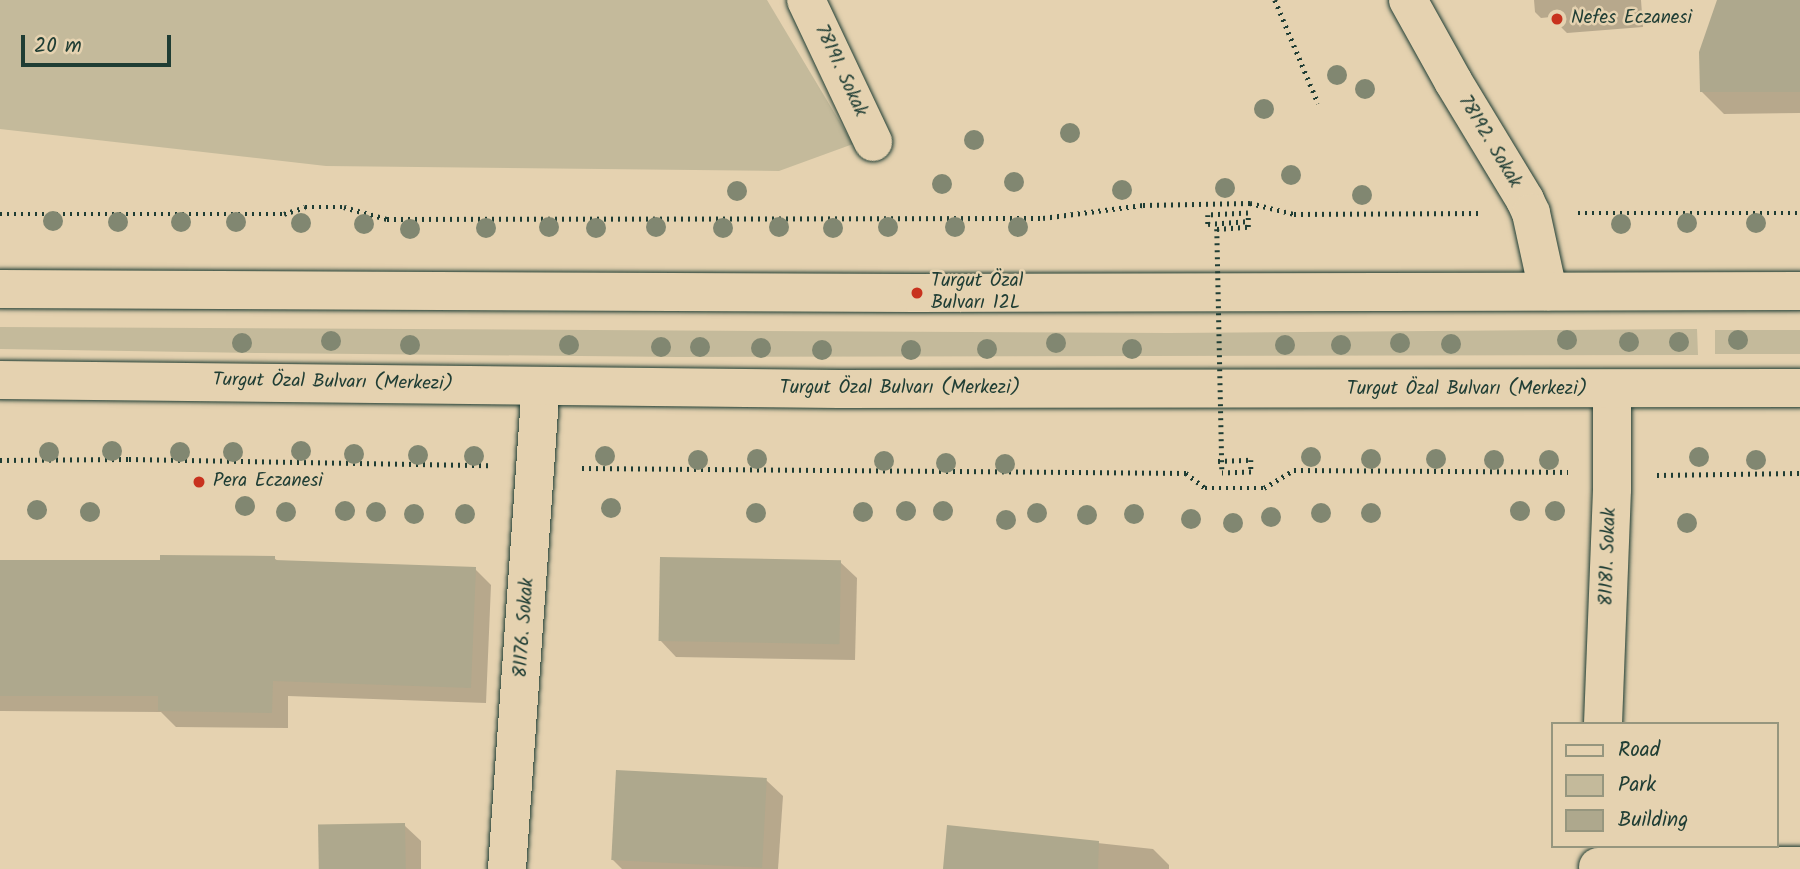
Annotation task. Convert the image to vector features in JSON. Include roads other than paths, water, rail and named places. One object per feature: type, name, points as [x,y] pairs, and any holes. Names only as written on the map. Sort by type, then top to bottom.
[{"type":"main road","name":"78191. Sokak","points":[[806,0],[873,142]]},
{"type":"main road","name":"78192. Sokak","points":[[1408,0],[1531,213],[1548,291]]},
{"type":"main road","points":[[0,289],[1800,291]]},
{"type":"main road","name":"Turgut Özal Bulvarı (Merkezi)","points":[[0,380],[541,387],[1612,390],[1800,388]]},
{"type":"main road","name":"81176. Sokak","points":[[507,869],[541,387]]},
{"type":"main road","name":"81181. Sokak","points":[[1603,722],[1612,489],[1612,390]]},
{"type":"main road","points":[[1599,861],[1800,866]]},
{"type":"place","name":"Nefes Eczanesi","points":[[1557,19]]},
{"type":"place","name":"Turgut Özal Bulvarı 12L","points":[[917,293]]},
{"type":"place","name":"Pera Eczanesi","points":[[199,482]]}]
